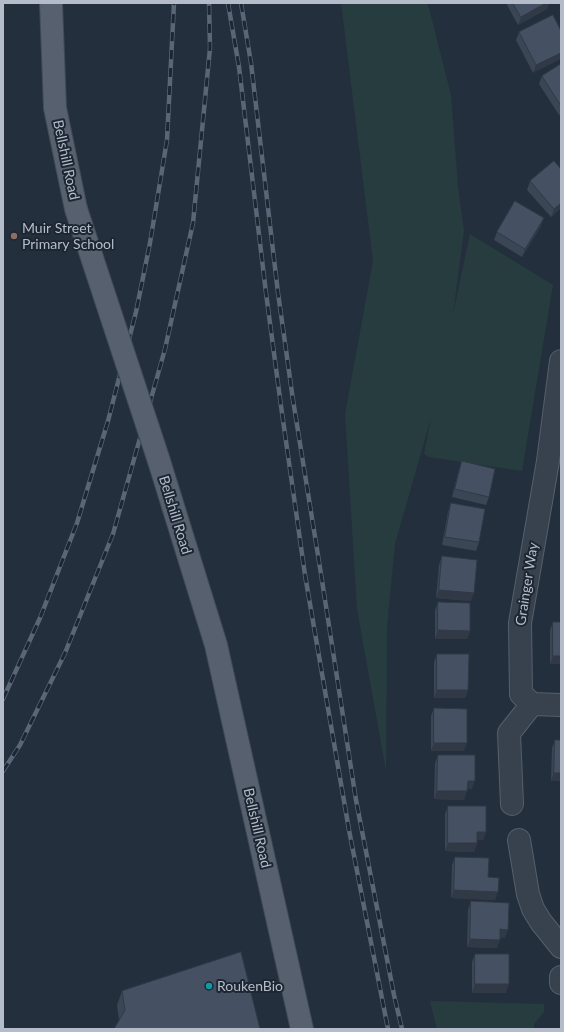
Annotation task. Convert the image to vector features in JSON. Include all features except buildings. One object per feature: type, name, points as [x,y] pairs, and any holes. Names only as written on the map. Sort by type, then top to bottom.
[{"type":"main road","name":"Bellshill Road","points":[[51,3],[55,108],[76,209],[159,461],[216,645],[302,1029]]},
{"type":"street","name":"Grainger Way","points":[[532,704],[521,694],[520,623],[554,461],[561,361]]},
{"type":"street","points":[[512,804],[509,733],[532,704],[561,704]]},
{"type":"street","points":[[519,840],[528,894],[533,909],[541,922],[561,947]]},
{"type":"street","points":[[561,977],[561,983]]},
{"type":"green space","points":[[341,3],[427,3],[429,8],[451,95],[458,186],[464,231],[453,314],[470,234],[553,285],[522,471],[429,457],[424,454],[431,418],[395,544],[387,627],[386,771],[357,609],[345,414],[373,261]]},
{"type":"green space","points":[[430,1001],[544,1004],[544,1012],[534,1024],[534,1029],[437,1029]]},
{"type":"railway","points":[[3,699],[40,618],[77,523],[108,421],[136,312],[150,243],[167,140],[174,3]]},
{"type":"railway","points":[[3,771],[20,745],[65,653],[113,534],[165,349],[193,223],[210,48],[209,3]]},
{"type":"railway","points":[[228,3],[239,67],[266,293],[305,575],[349,830],[388,1029]]},
{"type":"railway","points":[[241,3],[251,63],[278,293],[293,400],[356,800],[402,1029]]},
{"type":"place","name":"Muir Street Primary School","points":[[14,236]]},
{"type":"place","name":"RoukenBio","points":[[209,986]]}]
